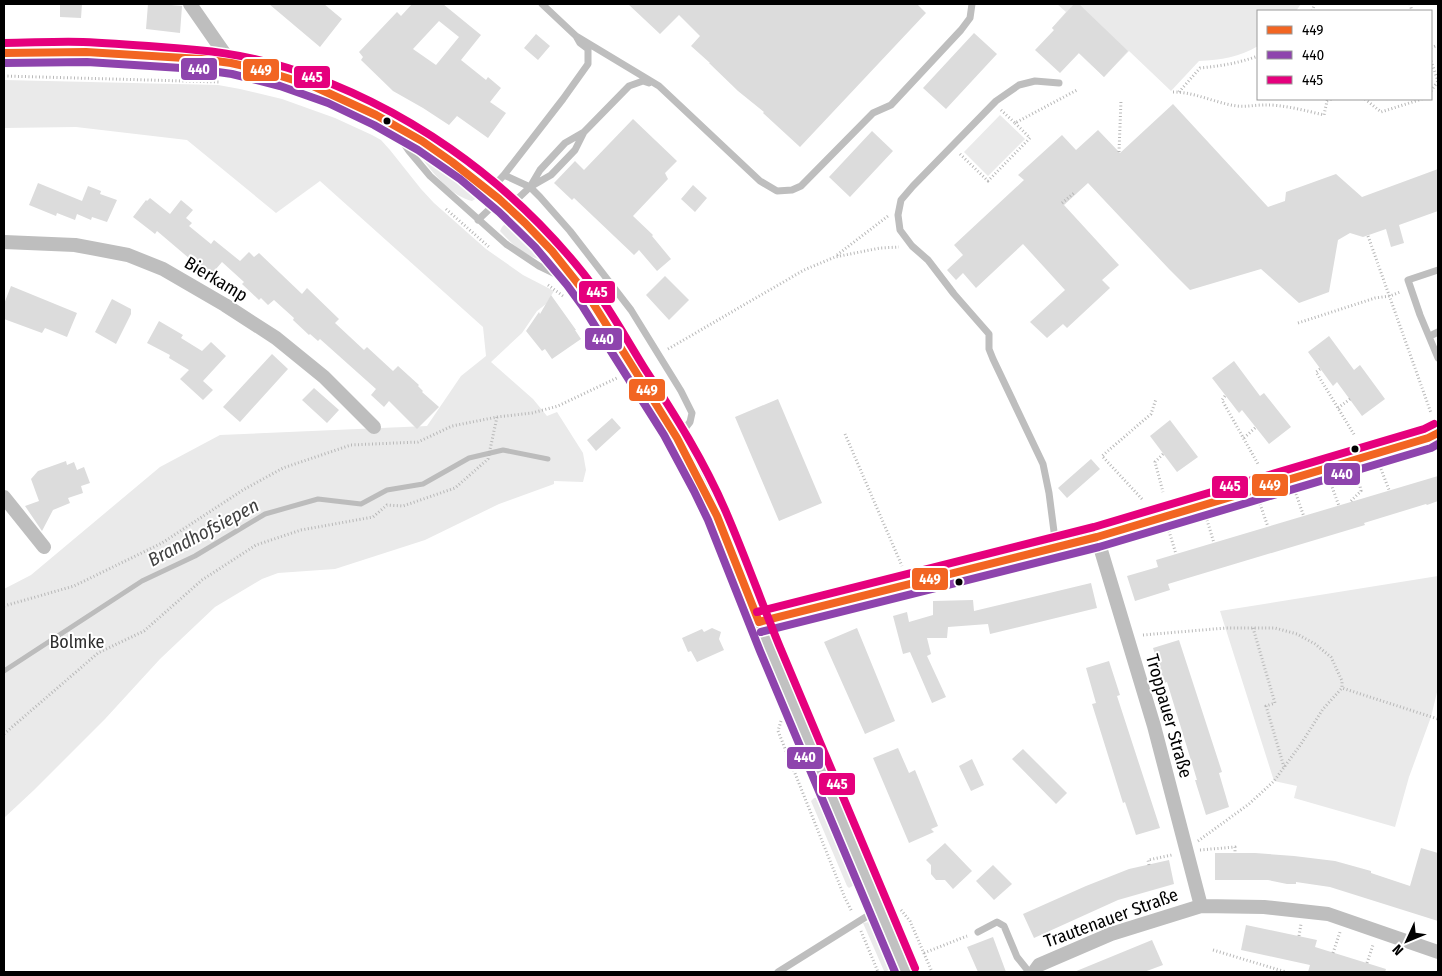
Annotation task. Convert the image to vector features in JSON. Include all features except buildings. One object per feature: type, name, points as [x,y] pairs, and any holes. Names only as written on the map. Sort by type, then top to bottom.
[{"type":"main road","points":[[4,52],[86,52],[201,59],[228,73],[258,69],[313,86],[376,115],[422,141],[499,199],[552,251],[591,300],[677,438],[717,516],[759,622],[906,972]]},
{"type":"street","points":[[190,4],[228,73]]},
{"type":"street","name":"Bierkamp","points":[[4,242],[75,245],[128,255],[163,269],[276,338],[324,377],[374,427]]},
{"type":"street","points":[[759,622],[1097,537],[1428,438],[1438,433]]},
{"type":"street","points":[[4,497],[44,547]]},
{"type":"street","name":"Troppauer Straße","points":[[1097,537],[1191,848],[1201,906]]},
{"type":"street","name":"Trautenauer Straße","points":[[1034,972],[1040,965],[1111,934],[1201,906],[1264,907],[1328,914],[1438,952]]},
{"type":"lane","points":[[542,4],[576,36],[659,86],[760,181],[776,191],[792,190],[801,186],[872,113],[891,105],[961,30],[970,18],[972,4]]},
{"type":"lane","points":[[499,199],[504,175],[588,64],[588,49],[580,43],[576,36]]},
{"type":"lane","points":[[530,187],[540,170],[565,143],[584,132],[629,86],[643,81],[659,86]]},
{"type":"lane","points":[[1056,547],[1044,464],[988,348],[989,334],[954,294],[928,260],[912,246],[900,230],[898,215],[902,200],[913,186],[996,101],[1018,85],[1035,81],[1058,83]]},
{"type":"lane","points":[[376,115],[396,132],[430,176],[506,244],[539,266],[562,278],[576,281]]},
{"type":"lane","points":[[478,220],[499,199],[530,187],[551,175],[575,150],[584,132]]},
{"type":"lane","points":[[504,175],[530,187],[570,230],[631,310],[682,391],[692,413],[690,422],[677,438]]},
{"type":"lane","points":[[1438,270],[1408,280],[1438,358]]},
{"type":"lane","points":[[1430,336],[1438,332]]},
{"type":"lane","points":[[778,972],[880,908]]},
{"type":"lane","points":[[978,932],[997,922],[1004,926],[1016,957],[1029,972]]},
{"type":"path","points":[[1179,92],[1200,68],[1245,61],[1257,56]]},
{"type":"path","points":[[1432,64],[1438,81]]},
{"type":"path","points":[[4,76],[228,73]]},
{"type":"path","points":[[1015,123],[1077,90]]},
{"type":"path","points":[[1173,92],[1186,92],[1237,106],[1274,105],[1324,115],[1328,100]]},
{"type":"path","points":[[1119,152],[1121,100]]},
{"type":"path","points":[[1366,100],[1381,112],[1419,100]]},
{"type":"path","points":[[959,153],[988,181],[1030,138],[1002,110],[996,116]]},
{"type":"path","points":[[1062,203],[1074,193]]},
{"type":"path","points":[[835,257],[900,206]]},
{"type":"path","points":[[1368,236],[1431,413]]},
{"type":"path","points":[[659,354],[804,270],[835,257],[880,248],[912,246]]},
{"type":"path","points":[[1298,323],[1375,298],[1390,296]]},
{"type":"path","points":[[1320,369],[1316,372],[1355,436]]},
{"type":"path","points":[[4,606],[74,586],[153,547],[243,490],[283,468],[351,445],[418,442],[452,426],[497,417],[532,413],[558,406],[620,376]]},
{"type":"path","points":[[1225,396],[1222,400],[1258,464]]},
{"type":"path","points":[[1142,499],[1102,456],[1151,414],[1156,399]]},
{"type":"path","points":[[1338,408],[1350,399]]},
{"type":"path","points":[[4,734],[98,653],[144,631],[202,580],[256,545],[301,530],[372,516],[387,506],[403,506],[455,488],[488,459],[497,417]]},
{"type":"path","points":[[1244,438],[1256,427]]},
{"type":"path","points":[[844,434],[902,566]]},
{"type":"path","points":[[1163,454],[1155,462],[1163,492]]},
{"type":"path","points":[[1381,469],[1389,490]]},
{"type":"path","points":[[1351,501],[1361,491],[1358,476]]},
{"type":"path","points":[[1331,484],[1339,506]]},
{"type":"path","points":[[1296,494],[1304,516]]},
{"type":"path","points":[[1260,504],[1268,527]]},
{"type":"path","points":[[1207,520],[1214,543]]},
{"type":"path","points":[[1169,531],[1176,554]]},
{"type":"path","points":[[1135,636],[1226,628],[1275,628],[1297,634],[1315,644],[1331,657],[1342,681],[1342,688],[1323,708],[1301,744],[1274,780],[1249,804],[1191,848]]},
{"type":"path","points":[[1253,628],[1276,703],[1266,706],[1284,767]]},
{"type":"path","points":[[1342,688],[1438,719]]},
{"type":"path","points":[[778,731],[845,898],[878,972]]},
{"type":"path","points":[[1149,865],[1148,860],[1191,848],[1235,847],[1235,853]]},
{"type":"path","points":[[910,921],[932,972]]},
{"type":"path","points":[[1333,953],[1341,929]]},
{"type":"path","points":[[924,953],[978,932]]},
{"type":"path","points":[[1213,950],[1286,972]]},
{"type":"green space","points":[[1057,4],[1301,4],[1297,10],[1257,10],[1257,46],[1230,57],[1199,61],[1171,91],[1129,51],[1104,77],[1052,28],[1066,12]]},
{"type":"green space","name":"Bolmke","points":[[4,80],[218,85],[282,99],[335,118],[381,140],[434,203],[486,249],[523,275],[554,291],[546,304],[537,311],[522,333],[491,362],[533,399],[547,416],[557,412],[583,453],[586,470],[583,482],[554,481],[554,484],[499,504],[425,540],[335,569],[278,573],[262,579],[215,607],[160,659],[105,719],[4,818],[4,589],[31,575],[160,467],[220,435],[427,426],[461,376],[486,356],[483,327],[320,181],[276,213],[187,140],[76,127],[4,128]]},
{"type":"green space","points":[[1000,115],[1025,139],[988,176],[964,152]]},
{"type":"green space","points":[[427,156],[432,157],[477,192],[477,198],[472,201],[465,199],[451,190],[424,161],[424,158]]},
{"type":"green space","points":[[506,223],[525,237],[540,256],[539,259],[523,252],[500,231]]},
{"type":"green space","points":[[1438,576],[1438,688],[1431,717],[1409,777],[1395,827],[1294,798],[1297,786],[1274,781],[1220,611]]},
{"type":"green space","points":[[816,798],[854,885],[849,888],[811,801]]},
{"type":"green space","points":[[869,922],[889,969],[887,971],[884,971],[863,923]]},
{"type":"waterway","name":"Brandhofsiepen","points":[[4,671],[142,581],[195,556],[265,514],[318,499],[361,504],[387,490],[423,484],[469,458],[503,450],[548,459]]},
{"type":"transit line","name":"445","points":[[4,43],[83,42],[194,50],[225,53],[288,68],[372,102],[412,124],[451,149],[487,176],[553,238],[592,284],[699,456],[733,529],[779,645],[915,968]]},
{"type":"transit line","name":"449","points":[[4,53],[86,52],[201,59],[258,69],[313,86],[376,115],[422,141],[452,162],[499,199],[525,223],[552,251],[591,300],[677,438],[717,516],[759,622]]},
{"type":"transit line","name":"440","points":[[4,63],[87,62],[197,69],[232,74],[280,86],[328,103],[374,125],[418,150],[460,179],[499,212],[535,247],[583,307],[664,435],[694,491],[708,520],[760,651],[895,972]]},
{"type":"transit line","name":"445","points":[[757,612],[1094,527],[1424,429],[1434,424]]},
{"type":"transit line","name":"449","points":[[759,622],[1097,537],[1428,438],[1438,433]]},
{"type":"transit line","name":"440","points":[[761,632],[1099,547],[1431,448],[1438,444]]}]
